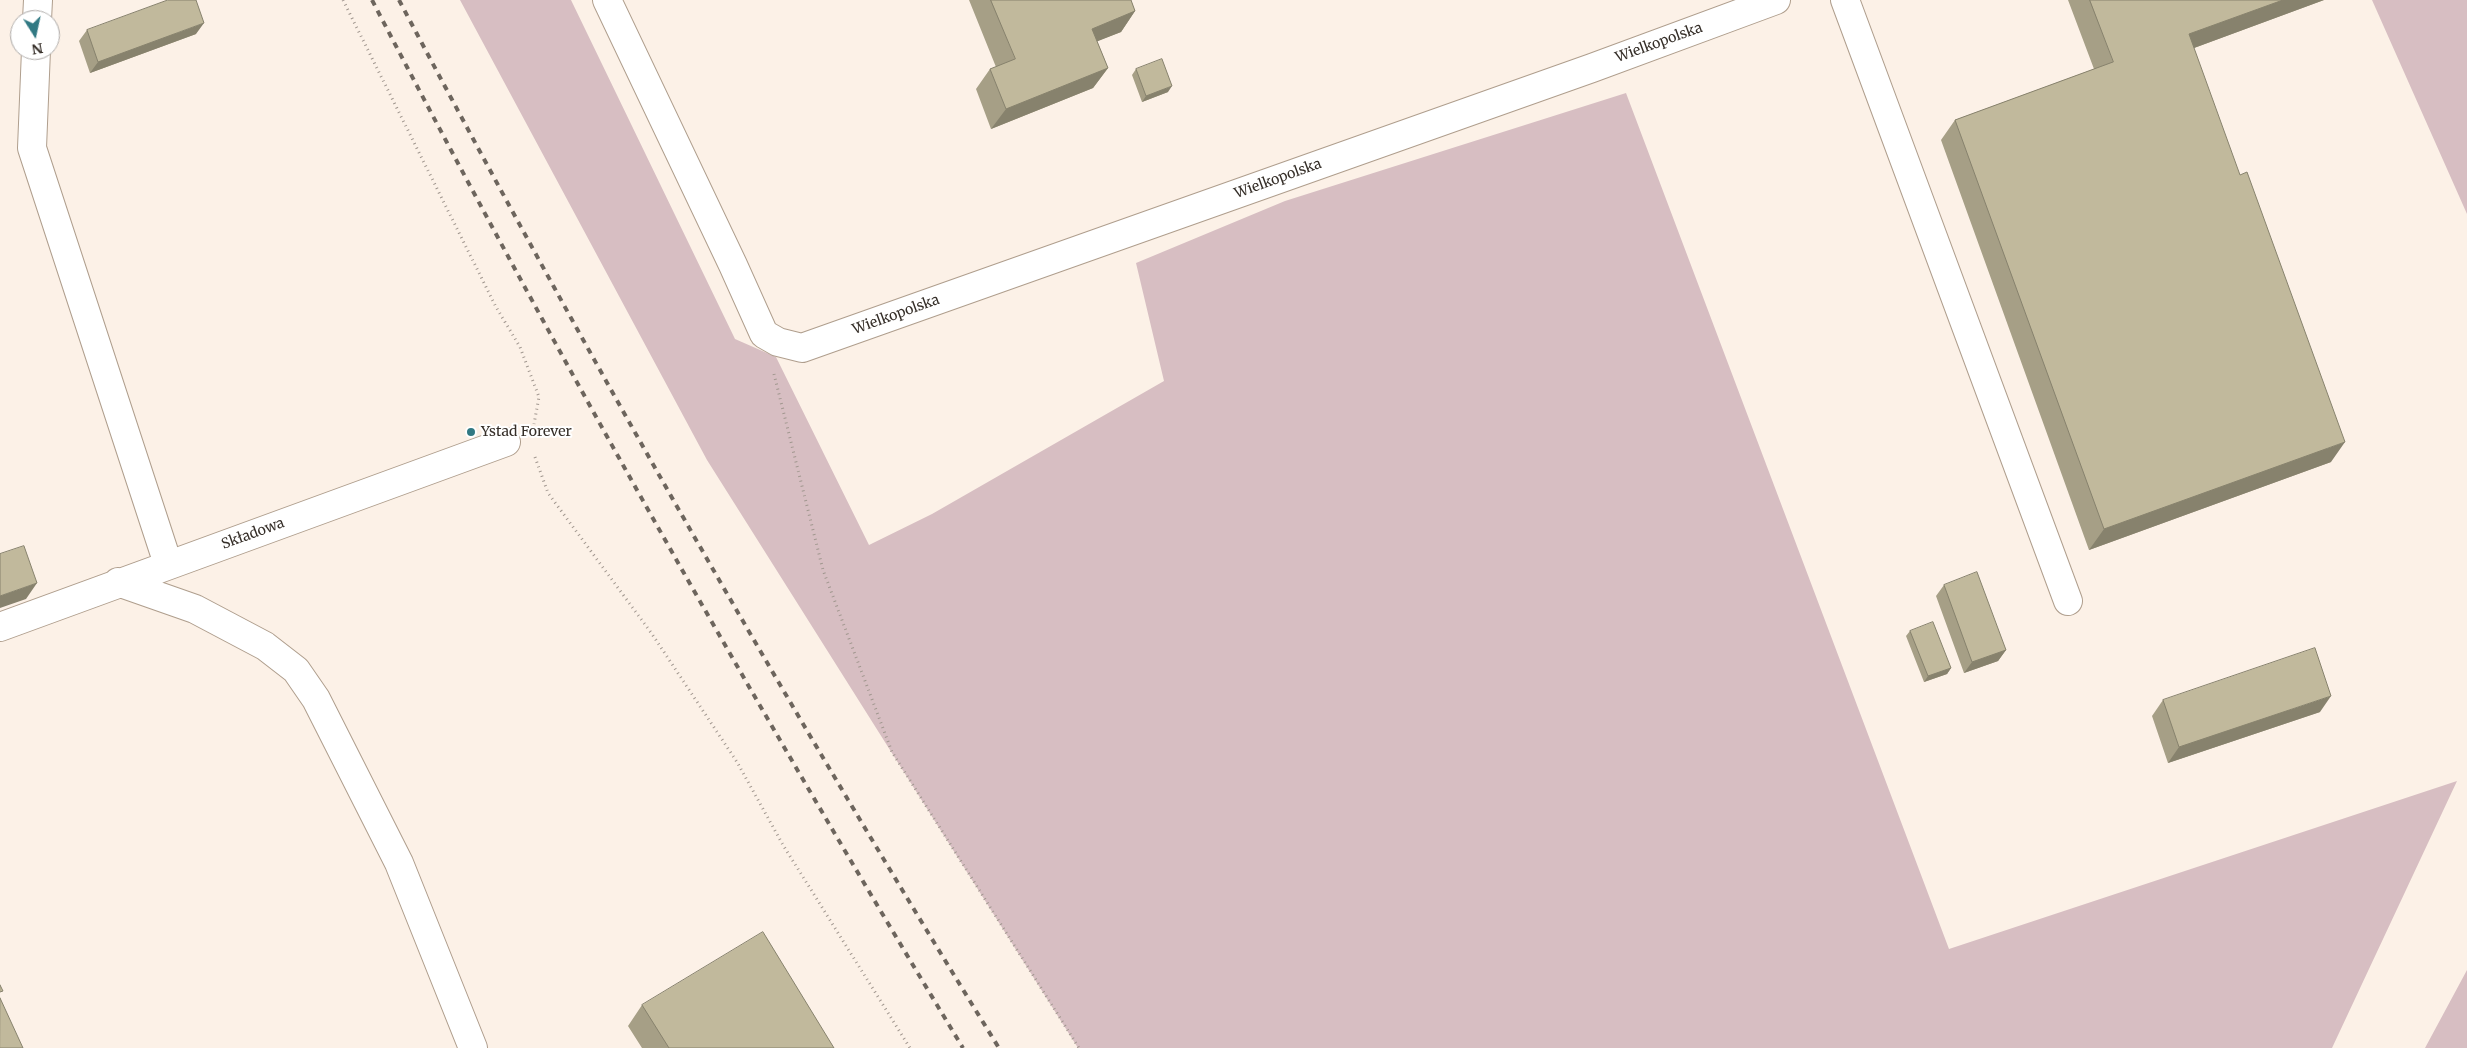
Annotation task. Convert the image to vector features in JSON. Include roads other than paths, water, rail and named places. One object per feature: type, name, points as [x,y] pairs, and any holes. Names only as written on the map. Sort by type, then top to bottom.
[{"type":"street","name":"Wielkopolska","points":[[607,0],[733,265],[771,338],[802,348],[1582,71],[1776,0]]},
{"type":"street","points":[[1845,0],[2068,601]]},
{"type":"street","points":[[36,60],[32,148],[168,564]]},
{"type":"street","name":"Składowa","points":[[0,627],[118,582],[506,442]]},
{"type":"street","points":[[118,582],[195,609],[265,646],[296,670],[316,699],[399,863],[473,1048]]},
{"type":"railway","points":[[372,0],[585,398],[733,660],[963,1048]]},
{"type":"railway","points":[[399,0],[542,266],[690,529],[842,790],[999,1048]]},
{"type":"place","name":"Ystad Forever","points":[[471,432]]}]
